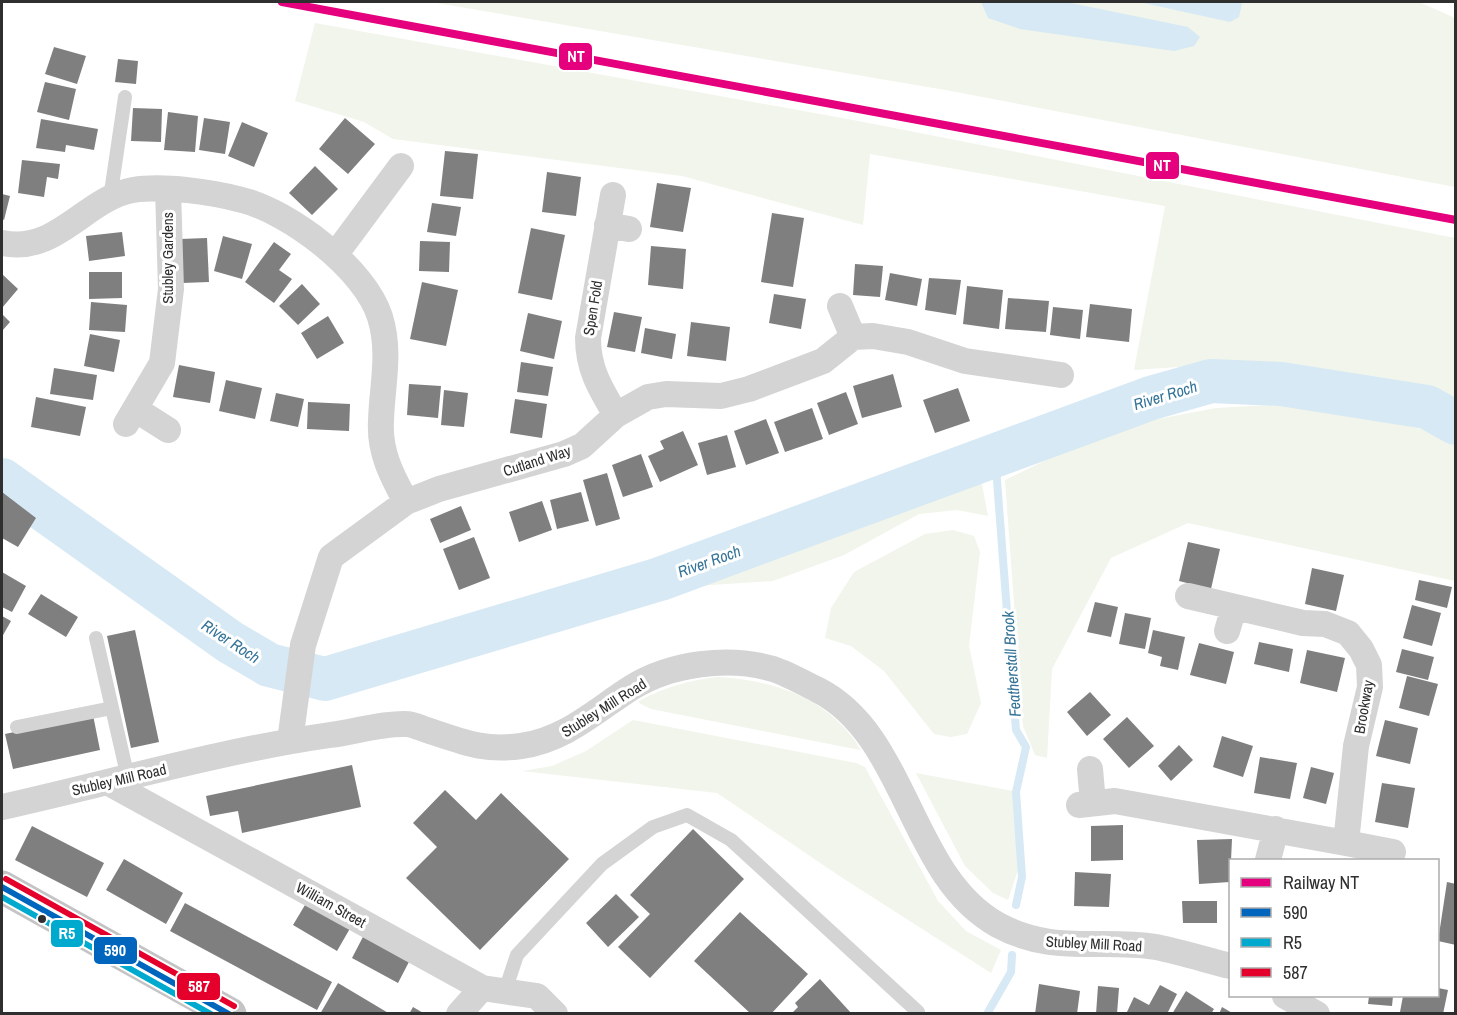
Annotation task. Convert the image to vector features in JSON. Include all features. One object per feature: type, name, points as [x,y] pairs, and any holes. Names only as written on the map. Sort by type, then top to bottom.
[{"type":"highway","points":[[2,887],[230,1014]]},
{"type":"street","points":[[334,255],[401,166]]},
{"type":"street","points":[[2,243],[35,242],[72,226],[110,198],[133,190],[168,189],[242,200],[271,212],[334,255],[364,286],[380,316],[387,353],[381,423],[383,448],[387,467],[406,502]]},
{"type":"street","name":"Stubley Gardens","points":[[168,189],[171,290],[162,363],[131,417],[168,430]]},
{"type":"street","name":"Spen Fold","points":[[612,195],[618,227],[588,338],[588,358],[594,378],[616,414]]},
{"type":"street","points":[[840,306],[853,337],[873,336],[908,342],[1024,382],[1061,375]]},
{"type":"street","name":"Cutland Way","points":[[290,741],[303,645],[331,557],[406,502],[439,489],[564,454],[582,446],[616,414],[648,397],[666,394],[721,396],[749,389],[823,361],[853,337]]},
{"type":"street","name":"Brookway","points":[[1188,596],[1303,623],[1354,624],[1361,649],[1369,665],[1370,687],[1356,746],[1346,843]]},
{"type":"street","points":[[1227,631],[1234,607]]},
{"type":"street","name":"Stubley Mill Road","points":[[3,809],[290,741],[407,724],[480,748],[517,747],[557,736],[586,721],[633,687],[660,674],[692,666],[725,663],[749,664],[775,670],[821,692],[854,717],[884,759],[921,831],[956,888],[977,910],[999,925],[1038,940],[1071,945],[1154,947],[1229,966]]},
{"type":"street","points":[[1090,770],[1086,804],[1115,801],[1393,852]]},
{"type":"street","name":"William Street","points":[[119,780],[493,990],[537,996],[555,1014]]},
{"type":"street","points":[[1268,859],[1276,829]]},
{"type":"street","points":[[459,1014],[493,990]]},
{"type":"lane","points":[[110,198],[125,97]]},
{"type":"lane","points":[[96,638],[112,708],[119,780]]},
{"type":"lane","points":[[17,727],[112,708]]},
{"type":"lane","points":[[493,990],[517,955],[602,864],[653,827],[687,815],[730,840],[918,1012]]},
{"type":"shaded area","points":[[431,2],[1419,2],[1455,18],[1455,187],[951,91]]},
{"type":"shaded area","points":[[315,23],[853,120],[1455,238],[1455,407],[1415,387],[1235,363],[1134,370],[1165,206],[870,154],[863,225],[682,176],[393,139],[364,122],[295,101]]},
{"type":"shaded area","points":[[1289,404],[1394,421],[1455,442],[1455,581],[1188,523],[1111,558],[1052,669],[1047,758],[1035,755],[1023,726],[1005,480],[1081,443],[1158,419],[1216,408]]},
{"type":"shaded area","points":[[979,469],[988,516],[957,510],[919,514],[844,555],[773,581],[696,586],[694,575]]},
{"type":"shaded area","points":[[953,530],[974,536],[980,552],[969,646],[981,703],[967,734],[951,737],[934,734],[884,671],[851,646],[825,638],[831,608],[854,572],[925,534]]},
{"type":"shaded area","points":[[718,677],[771,685],[805,698],[834,718],[853,738],[860,750],[651,709],[639,703],[668,688]]},
{"type":"shaded area","points":[[633,720],[856,763],[865,767],[938,901],[966,931],[1001,950],[991,973],[841,877],[717,793],[522,771],[552,766],[586,751]]},
{"type":"shaded area","points":[[916,773],[1013,791],[1019,867],[1008,900],[993,893],[965,866]]},
{"type":"water","points":[[981,2],[1066,2],[1188,27],[1200,37],[1194,46],[1174,51],[1020,29],[988,18]]},
{"type":"water","points":[[1139,2],[1241,2],[1242,4],[1239,17],[1230,22]]},
{"type":"building","points":[[54,47],[86,56],[77,84],[45,74]]},
{"type":"building","points":[[118,59],[138,61],[136,84],[115,82]]},
{"type":"building","points":[[45,82],[76,89],[69,120],[37,112]]},
{"type":"building","points":[[133,108],[162,109],[161,142],[131,141]]},
{"type":"building","points":[[168,112],[198,116],[195,152],[164,150]]},
{"type":"building","points":[[204,118],[230,122],[225,154],[199,150]]},
{"type":"building","points":[[345,118],[375,144],[348,174],[319,149]]},
{"type":"building","points":[[41,119],[98,129],[94,150],[66,145],[65,152],[36,148]]},
{"type":"building","points":[[242,122],[268,133],[254,167],[228,156]]},
{"type":"building","points":[[445,151],[478,154],[473,199],[440,196]]},
{"type":"building","points":[[22,160],[60,164],[58,179],[47,177],[44,197],[18,193]]},
{"type":"building","points":[[315,166],[338,189],[312,215],[289,193]]},
{"type":"building","points":[[547,172],[581,177],[576,216],[542,212]]},
{"type":"building","points":[[657,183],[691,188],[683,232],[650,227]]},
{"type":"building","points":[[2,194],[10,196],[4,220],[2,219]]},
{"type":"building","points":[[432,203],[461,207],[456,236],[427,232]]},
{"type":"building","points":[[772,213],[804,218],[793,287],[761,282]]},
{"type":"building","points":[[531,228],[565,235],[552,300],[518,293]]},
{"type":"building","points":[[122,232],[125,256],[89,261],[86,236]]},
{"type":"building","points":[[223,236],[252,244],[242,279],[214,271]]},
{"type":"building","points":[[207,238],[209,282],[182,283],[180,239]]},
{"type":"building","points":[[420,241],[450,242],[449,272],[419,271]]},
{"type":"building","points":[[274,242],[291,254],[279,270],[292,279],[274,303],[245,282]]},
{"type":"building","points":[[651,246],[686,249],[683,289],[648,285]]},
{"type":"building","points":[[855,264],[883,266],[880,297],[853,295]]},
{"type":"building","points":[[89,272],[122,272],[122,298],[89,299]]},
{"type":"building","points":[[890,273],[922,279],[917,306],[885,300]]},
{"type":"building","points":[[2,274],[18,289],[2,308]]},
{"type":"building","points":[[929,278],[961,280],[956,315],[925,310]]},
{"type":"building","points":[[422,282],[458,290],[446,346],[410,339]]},
{"type":"building","points":[[302,284],[320,304],[298,325],[279,306]]},
{"type":"building","points":[[967,286],[1003,290],[999,329],[963,324]]},
{"type":"building","points":[[774,294],[806,299],[801,329],[769,323]]},
{"type":"building","points":[[1008,298],[1049,301],[1046,332],[1005,329]]},
{"type":"building","points":[[91,302],[127,305],[125,332],[89,330]]},
{"type":"building","points":[[1090,304],[1132,309],[1129,342],[1086,337]]},
{"type":"building","points":[[1053,307],[1083,310],[1080,339],[1050,335]]},
{"type":"building","points":[[614,312],[642,317],[635,352],[607,347]]},
{"type":"building","points":[[528,313],[562,321],[554,359],[520,351]]},
{"type":"building","points":[[2,314],[10,322],[2,331]]},
{"type":"building","points":[[328,316],[344,343],[317,359],[301,333]]},
{"type":"building","points":[[691,322],[730,327],[726,361],[687,356]]},
{"type":"building","points":[[645,328],[676,334],[672,359],[641,353]]},
{"type":"building","points":[[90,334],[120,340],[114,372],[84,366]]},
{"type":"building","points":[[521,362],[553,367],[548,396],[517,392]]},
{"type":"building","points":[[179,365],[215,372],[210,403],[173,397]]},
{"type":"building","points":[[54,368],[97,375],[93,400],[50,394]]},
{"type":"building","points":[[893,374],[902,407],[862,418],[853,386]]},
{"type":"building","points":[[226,380],[262,388],[255,419],[219,411]]},
{"type":"building","points":[[409,384],[441,386],[438,418],[407,415]]},
{"type":"building","points":[[958,388],[970,421],[935,433],[923,400]]},
{"type":"building","points":[[444,390],[468,393],[464,427],[441,425]]},
{"type":"building","points":[[846,392],[858,424],[829,435],[817,403]]},
{"type":"building","points":[[276,393],[304,399],[298,427],[270,421]]},
{"type":"building","points":[[36,397],[86,407],[80,436],[31,427]]},
{"type":"building","points":[[515,399],[547,404],[542,438],[510,433]]},
{"type":"building","points":[[308,402],[350,404],[349,431],[307,429]]},
{"type":"building","points":[[812,408],[823,439],[785,452],[774,422]]},
{"type":"building","points":[[766,419],[779,453],[746,465],[734,431]]},
{"type":"building","points":[[683,431],[698,465],[660,482],[648,456],[664,449],[660,441]]},
{"type":"building","points":[[727,435],[736,467],[707,475],[698,443]]},
{"type":"building","points":[[641,454],[653,487],[623,497],[612,465]]},
{"type":"building","points":[[607,473],[620,519],[596,526],[583,480]]},
{"type":"building","points":[[2,492],[36,518],[18,547],[2,538]]},
{"type":"building","points":[[581,492],[589,521],[557,529],[550,500]]},
{"type":"building","points":[[542,501],[552,530],[519,542],[509,512]]},
{"type":"building","points":[[461,506],[471,530],[440,543],[430,519]]},
{"type":"building","points":[[474,537],[490,578],[459,590],[443,549]]},
{"type":"building","points":[[1188,542],[1220,549],[1211,589],[1179,581]]},
{"type":"building","points":[[1312,568],[1344,575],[1336,611],[1305,604]]},
{"type":"building","points":[[2,572],[26,586],[12,612],[2,607]]},
{"type":"building","points":[[1419,580],[1452,587],[1447,608],[1415,600]]},
{"type":"building","points":[[41,594],[78,617],[66,637],[28,614]]},
{"type":"building","points":[[1095,602],[1118,607],[1111,637],[1087,632]]},
{"type":"building","points":[[1412,605],[1441,613],[1432,646],[1403,638]]},
{"type":"building","points":[[1125,613],[1151,618],[1145,649],[1119,644]]},
{"type":"building","points":[[2,616],[11,621],[2,637]]},
{"type":"building","points":[[135,630],[159,742],[131,748],[107,636]]},
{"type":"building","points":[[1153,630],[1185,637],[1178,670],[1160,666],[1162,657],[1148,653]]},
{"type":"building","points":[[1259,642],[1293,649],[1289,672],[1254,664]]},
{"type":"building","points":[[1199,643],[1234,652],[1226,684],[1190,675]]},
{"type":"building","points":[[1402,649],[1434,657],[1428,680],[1396,672]]},
{"type":"building","points":[[1307,650],[1345,658],[1337,692],[1300,683]]},
{"type":"building","points":[[1407,676],[1438,684],[1429,716],[1399,708]]},
{"type":"building","points":[[1090,692],[1111,715],[1087,736],[1067,712]]},
{"type":"building","points":[[93,715],[100,750],[13,769],[5,734]]},
{"type":"building","points":[[1127,717],[1154,746],[1129,768],[1103,739]]},
{"type":"building","points":[[1385,720],[1418,728],[1410,764],[1376,756]]},
{"type":"building","points":[[1222,736],[1253,746],[1243,777],[1213,767]]},
{"type":"building","points":[[1179,745],[1193,760],[1171,781],[1158,766]]},
{"type":"building","points":[[1260,757],[1297,763],[1290,799],[1254,793]]},
{"type":"building","points":[[352,765],[361,807],[242,833],[238,811],[210,816],[206,796]]},
{"type":"building","points":[[1311,767],[1334,773],[1326,804],[1303,798]]},
{"type":"building","points":[[1382,783],[1415,788],[1408,828],[1375,822]]},
{"type":"building","points":[[445,790],[476,820],[501,793],[569,859],[480,950],[406,878],[437,847],[413,823]]},
{"type":"building","points":[[1123,825],[1123,860],[1091,861],[1091,826]]},
{"type":"building","points":[[32,826],[104,863],[87,897],[15,860]]},
{"type":"building","points":[[693,829],[744,879],[650,978],[618,947],[650,914],[630,895]]},
{"type":"building","points":[[1232,839],[1229,882],[1199,884],[1197,840]]},
{"type":"building","points":[[124,859],[183,893],[166,924],[106,890]]},
{"type":"building","points":[[1075,872],[1111,874],[1109,907],[1074,906]]},
{"type":"building","points":[[1447,882],[1456,884],[1456,945],[1439,941]]},
{"type":"building","points":[[616,894],[639,917],[608,947],[586,923]]},
{"type":"building","points":[[308,900],[352,925],[337,951],[293,925]]},
{"type":"building","points":[[1182,901],[1217,901],[1217,923],[1183,923]]},
{"type":"building","points":[[185,903],[332,982],[317,1010],[170,931]]},
{"type":"building","points":[[740,912],[808,974],[771,1014],[751,1014],[694,961]]},
{"type":"building","points":[[365,933],[411,958],[398,983],[352,958]]},
{"type":"building","points":[[820,979],[852,1014],[791,1014],[798,1007],[795,1003]]},
{"type":"building","points":[[338,983],[390,1014],[320,1014]]},
{"type":"building","points":[[1039,984],[1080,991],[1077,1014],[1035,1014]]},
{"type":"building","points":[[1160,985],[1177,994],[1167,1014],[1126,1014],[1134,997],[1149,1005]]},
{"type":"building","points":[[1098,986],[1119,988],[1117,1014],[1096,1014]]},
{"type":"building","points":[[1439,988],[1448,990],[1443,1014],[1400,1012],[1403,997],[1439,997]]},
{"type":"building","points":[[1186,991],[1214,1009],[1211,1014],[1172,1014]]},
{"type":"building","points":[[1369,997],[1393,997],[1392,1006],[1368,1004]]},
{"type":"building","points":[[413,1007],[425,1014],[409,1014]]},
{"type":"building","points":[[1222,1007],[1234,1014],[1219,1014]]},
{"type":"waterway","name":"River Roch","points":[[2,480],[230,642],[269,665],[325,679],[660,579],[1151,398],[1211,381],[1281,384],[1427,407],[1456,423]]},
{"type":"waterway","name":"Featherstall Brook","points":[[995,454],[1016,730],[1026,747],[1016,792],[1022,877],[1016,905]]},
{"type":"waterway","name":"Featherstall Brook","points":[[987,1014],[1011,972],[1012,955]]},
{"type":"rail line","name":"NT","points":[[282,2],[1456,220]]},
{"type":"transit line","name":"587","points":[[6,879],[234,1006]]},
{"type":"transit line","name":"590","points":[[2,887],[229,1014]]},
{"type":"transit line","name":"R5","points":[[2,897],[211,1014]]}]
